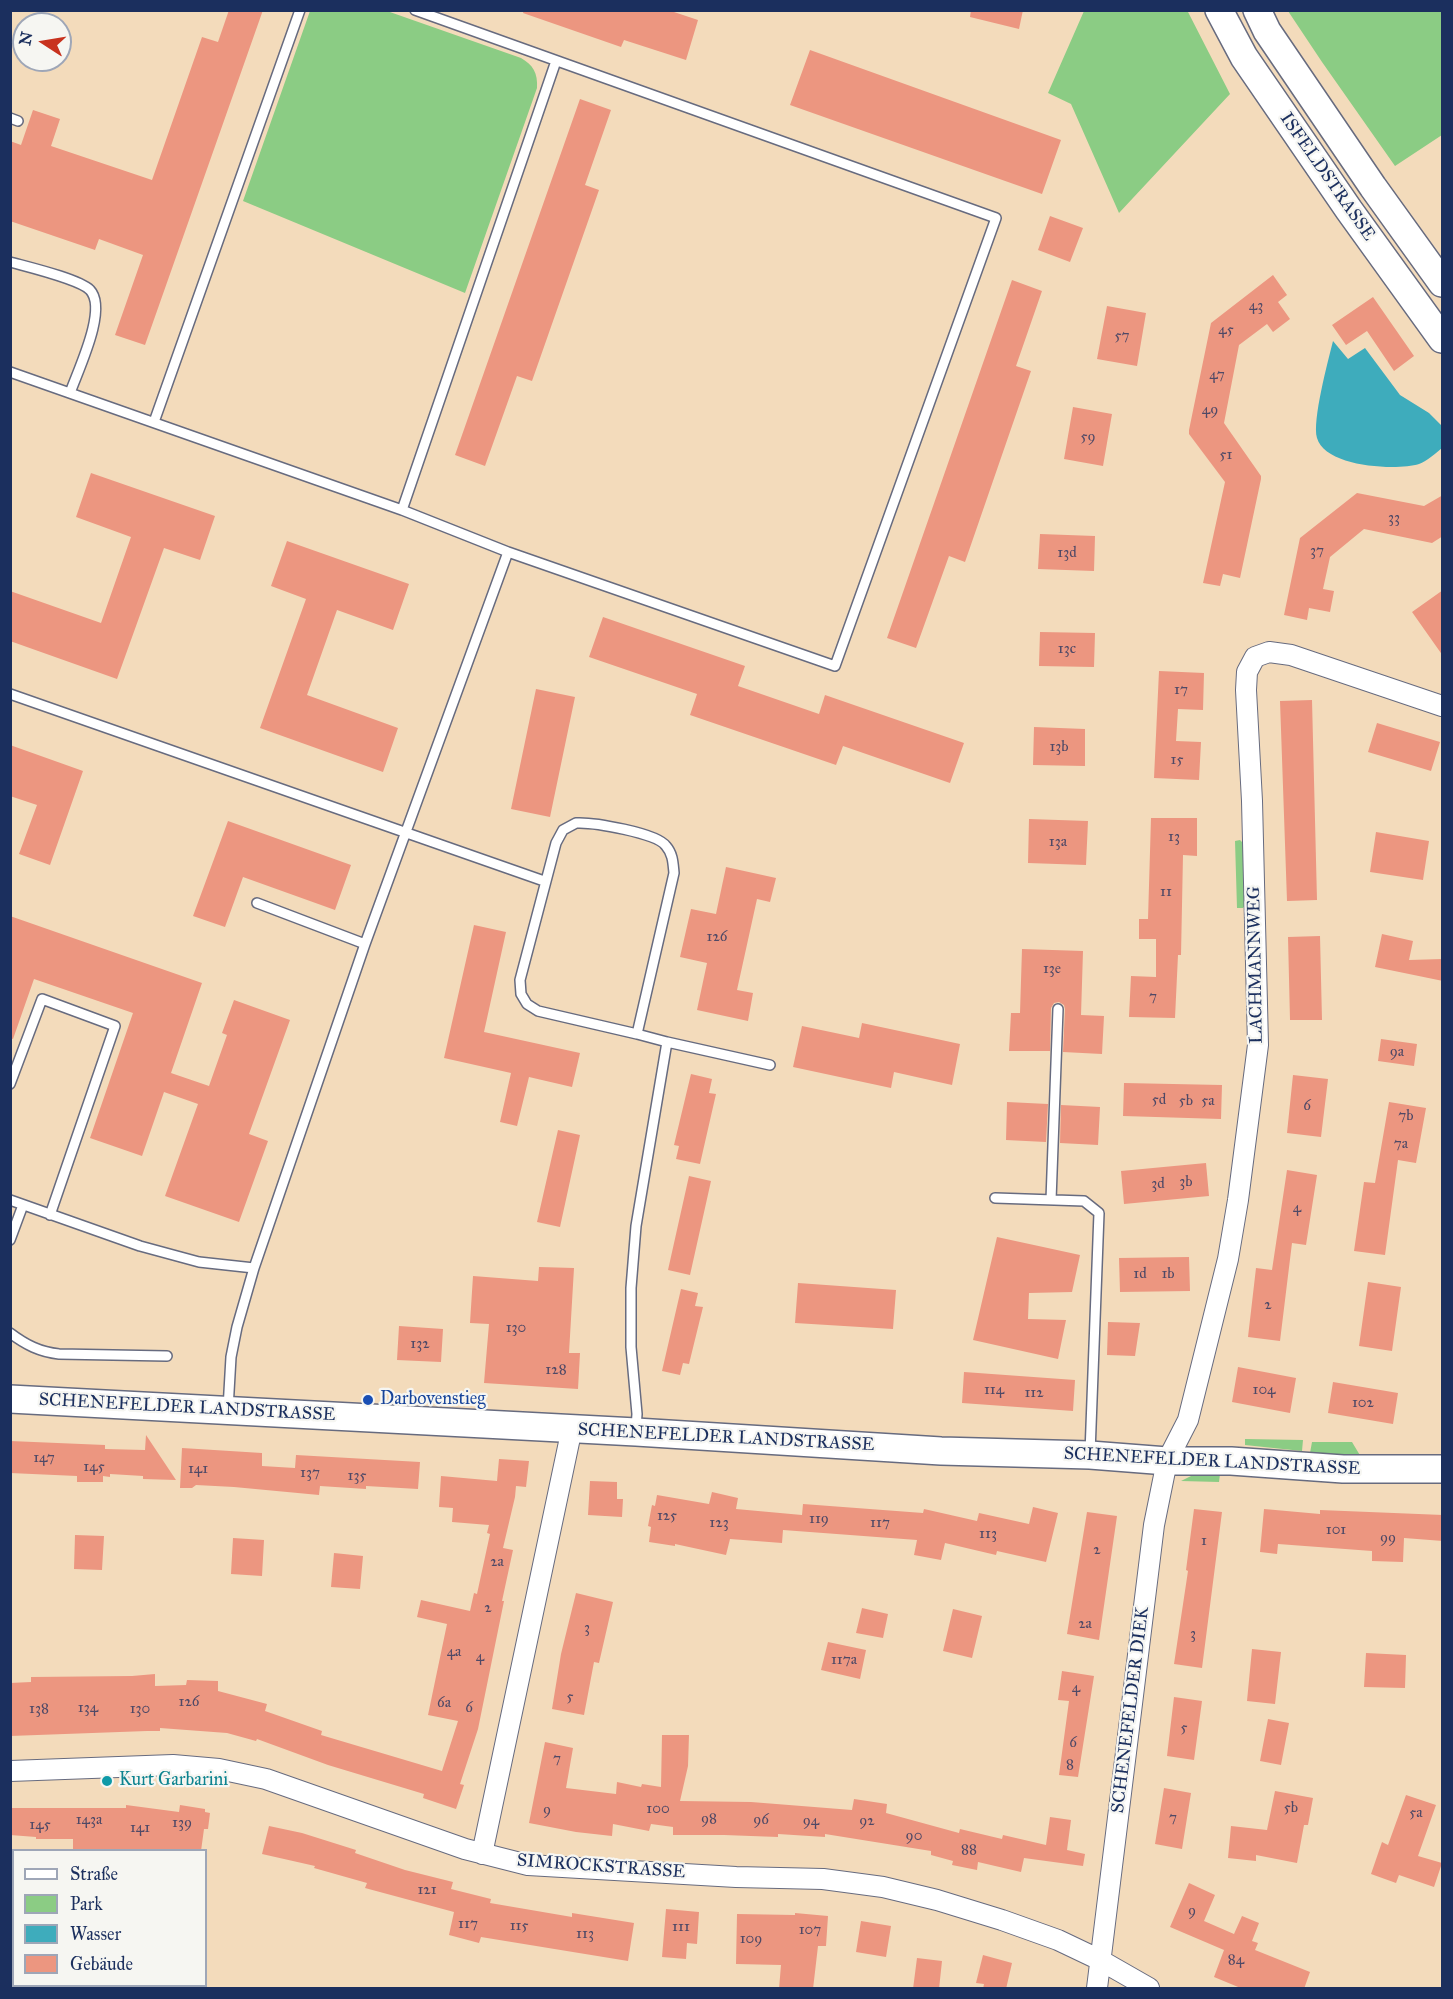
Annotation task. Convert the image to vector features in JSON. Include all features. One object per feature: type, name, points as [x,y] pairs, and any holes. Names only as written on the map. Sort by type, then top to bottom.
[{"type":"street","name":"ISFELDSTRASSE","points":[[1219,10],[1244,57],[1349,210],[1443,339]]},
{"type":"street","name":"ISFELDSTRASSE","points":[[1257,10],[1267,31],[1366,177],[1443,283]]},
{"type":"street","name":"LACHMANNWEG","points":[[1167,1461],[1188,1420],[1226,1269],[1238,1200],[1258,1045],[1247,672],[1255,657],[1269,652],[1291,655],[1443,706]]},
{"type":"street","name":"SCHENEFELDER LANDSTRASSE","points":[[10,1399],[572,1428],[929,1450],[1090,1455],[1167,1461],[1231,1461],[1343,1469],[1443,1469]]},
{"type":"street","points":[[482,1854],[572,1428]]},
{"type":"street","name":"SCHENEFELDER DIEK","points":[[1097,1989],[1154,1525],[1167,1461]]},
{"type":"street","name":"SIMROCKSTRASSE","points":[[10,1771],[173,1765],[219,1768],[266,1779],[482,1854],[528,1865],[736,1877],[823,1879],[883,1887],[937,1900],[1058,1940],[1100,1960],[1149,1989]]},
{"type":"lane","points":[[154,422],[300,10]]},
{"type":"lane","points":[[10,372],[402,510],[508,552],[835,666],[996,218],[415,10]]},
{"type":"lane","points":[[402,510],[556,61]]},
{"type":"lane","points":[[10,262],[78,283],[90,291],[97,304],[96,319],[70,393]]},
{"type":"lane","points":[[228,1409],[231,1357],[254,1268],[365,944],[508,552]]},
{"type":"lane","points":[[10,694],[544,880]]},
{"type":"lane","points":[[637,1034],[674,873],[673,858],[666,844],[653,837],[589,823],[576,823],[563,830],[556,843],[544,880],[520,980],[521,994],[527,1004],[538,1011],[770,1065]]},
{"type":"lane","points":[[257,903],[365,944]]},
{"type":"lane","points":[[10,1084],[42,999],[116,1026],[50,1215]]},
{"type":"lane","points":[[1051,1200],[1058,1009]]},
{"type":"lane","points":[[636,1432],[637,1414],[631,1347],[636,1226],[667,1042]]},
{"type":"lane","points":[[995,1198],[1084,1201],[1099,1213],[1090,1455]]},
{"type":"lane","points":[[10,1200],[140,1246],[199,1262],[254,1268]]},
{"type":"lane","points":[[10,1240],[23,1205]]},
{"type":"lane","points":[[10,1333],[31,1347],[45,1352],[167,1356]]},
{"type":"green space","points":[[1187,10],[1230,94],[1119,213],[1071,104],[1048,93],[1084,11]]},
{"type":"green space","points":[[310,11],[387,11],[521,58],[534,70],[537,88],[465,293],[243,201]]},
{"type":"green space","points":[[1288,11],[1442,11],[1442,135],[1395,166]]},
{"type":"green space","points":[[1240,840],[1244,844],[1246,904],[1243,908],[1237,908],[1235,841]]},
{"type":"green space","points":[[1245,1439],[1303,1440],[1302,1451],[1245,1445]]},
{"type":"green space","points":[[1312,1442],[1352,1442],[1361,1457],[1310,1453]]},
{"type":"green space","points":[[1197,1473],[1220,1474],[1219,1482],[1181,1481]]},
{"type":"water","points":[[1333,341],[1348,359],[1365,348],[1400,395],[1429,413],[1442,426],[1442,448],[1419,464],[1394,467],[1347,461],[1323,448],[1317,438],[1317,418]]},
{"type":"building","points":[[229,10],[263,10],[145,345],[115,335],[143,255],[99,239],[95,250],[10,221],[10,141],[21,145],[33,110],[60,119],[51,146],[152,180],[202,37],[218,42]]},
{"type":"building","points":[[524,10],[668,10],[698,20],[686,60],[624,40],[621,47],[523,13]]},
{"type":"building","points":[[971,10],[1023,10],[1019,29],[970,17]]},
{"type":"building","points":[[810,50],[1061,140],[1042,194],[790,105]]},
{"type":"building","points":[[580,99],[611,110],[585,185],[599,190],[532,381],[517,376],[485,466],[455,455]]},
{"type":"building","points":[[1050,216],[1083,228],[1070,262],[1038,250]]},
{"type":"building","points":[[1273,275],[1287,295],[1278,302],[1290,319],[1273,332],[1267,324],[1239,345],[1224,423],[1261,476],[1240,578],[1223,574],[1220,586],[1203,583],[1225,482],[1189,434],[1211,323]]},
{"type":"building","points":[[1012,280],[1042,291],[1016,366],[1031,371],[965,562],[949,556],[916,648],[887,638]]},
{"type":"building","points":[[1373,297],[1414,356],[1394,371],[1367,331],[1346,345],[1332,325]]},
{"type":"building","points":[[1107,306],[1146,313],[1137,366],[1097,359]]},
{"type":"building","points":[[1073,407],[1112,414],[1103,466],[1064,459]]},
{"type":"building","points":[[91,473],[215,516],[200,560],[164,548],[117,679],[10,641],[10,591],[101,623],[131,537],[76,517]]},
{"type":"building","points":[[1357,493],[1424,506],[1443,495],[1443,536],[1432,543],[1364,529],[1330,557],[1323,589],[1334,591],[1330,612],[1309,608],[1307,620],[1284,615],[1300,538]]},
{"type":"building","points":[[1040,534],[1095,536],[1094,571],[1038,569]]},
{"type":"building","points":[[287,541],[409,584],[393,630],[337,610],[307,695],[398,728],[383,772],[260,728],[306,599],[271,586]]},
{"type":"building","points":[[1443,590],[1443,656],[1412,612]]},
{"type":"building","points":[[603,617],[745,666],[738,686],[819,714],[825,695],[964,743],[950,783],[843,746],[836,765],[690,715],[697,694],[589,657]]},
{"type":"building","points":[[1040,632],[1095,633],[1094,667],[1039,666]]},
{"type":"building","points":[[1159,671],[1204,673],[1203,710],[1178,709],[1176,741],[1201,742],[1199,780],[1154,778]]},
{"type":"building","points":[[536,689],[575,697],[550,817],[511,809]]},
{"type":"building","points":[[1312,700],[1317,900],[1287,901],[1280,701]]},
{"type":"building","points":[[1377,723],[1440,742],[1431,771],[1368,752]]},
{"type":"building","points":[[1034,727],[1085,729],[1085,766],[1033,765]]},
{"type":"building","points":[[10,745],[83,771],[50,865],[19,854],[37,805],[10,796]]},
{"type":"building","points":[[1151,818],[1197,818],[1197,856],[1183,855],[1181,955],[1178,955],[1175,1018],[1129,1017],[1131,976],[1156,977],[1156,939],[1139,939],[1139,919],[1148,919]]},
{"type":"building","points":[[1029,819],[1088,821],[1086,865],[1028,863]]},
{"type":"building","points":[[228,821],[351,865],[335,910],[243,877],[225,927],[193,916]]},
{"type":"building","points":[[1376,832],[1429,841],[1423,880],[1370,872]]},
{"type":"building","points":[[726,867],[776,878],[770,902],[757,899],[737,990],[753,993],[748,1021],[697,1010],[707,963],[680,957],[691,909],[716,914]]},
{"type":"building","points":[[10,916],[202,983],[171,1073],[209,1086],[227,1035],[222,1033],[234,1000],[290,1020],[249,1134],[268,1141],[239,1222],[165,1196],[198,1104],[164,1092],[142,1156],[90,1138],[133,1013],[34,979],[13,1039],[10,1038]]},
{"type":"building","points":[[474,925],[506,932],[484,1032],[580,1053],[572,1087],[529,1077],[517,1126],[500,1122],[511,1073],[444,1058]]},
{"type":"building","points":[[1382,934],[1413,941],[1409,960],[1443,959],[1443,981],[1375,967]]},
{"type":"building","points":[[1320,936],[1322,1020],[1290,1020],[1288,937]]},
{"type":"building","points":[[1022,949],[1083,951],[1081,1015],[1104,1016],[1102,1054],[1063,1052],[1065,1009],[1064,1005],[1059,1002],[1054,1003],[1051,1008],[1050,1051],[1009,1051],[1011,1013],[1020,1013]]},
{"type":"building","points":[[862,1023],[960,1044],[952,1085],[894,1072],[891,1088],[793,1067],[802,1026],[859,1038]]},
{"type":"building","points":[[1381,1039],[1417,1044],[1414,1066],[1378,1061]]},
{"type":"building","points":[[691,1074],[712,1079],[709,1093],[716,1094],[700,1164],[676,1159],[679,1146],[674,1145]]},
{"type":"building","points":[[1293,1075],[1328,1079],[1321,1137],[1287,1133]]},
{"type":"building","points":[[1124,1083],[1222,1085],[1221,1119],[1123,1116]]},
{"type":"building","points":[[1007,1102],[1048,1104],[1046,1142],[1006,1140]]},
{"type":"building","points":[[1389,1102],[1426,1108],[1416,1163],[1398,1160],[1385,1255],[1354,1251],[1364,1182],[1375,1183]]},
{"type":"building","points":[[1061,1105],[1100,1107],[1098,1145],[1060,1143]]},
{"type":"building","points":[[558,1130],[580,1135],[560,1227],[537,1222]]},
{"type":"building","points":[[1206,1163],[1209,1196],[1124,1204],[1121,1171]]},
{"type":"building","points":[[1287,1170],[1317,1175],[1306,1245],[1292,1243],[1280,1341],[1248,1337],[1256,1268],[1272,1270]]},
{"type":"building","points":[[689,1176],[711,1181],[690,1275],[668,1270]]},
{"type":"building","points":[[997,1237],[1080,1255],[1072,1292],[1029,1293],[1028,1319],[1066,1320],[1058,1359],[973,1340]]},
{"type":"building","points":[[1189,1257],[1190,1291],[1120,1292],[1119,1258]]},
{"type":"building","points":[[539,1267],[574,1268],[569,1353],[580,1353],[578,1389],[484,1383],[489,1324],[470,1323],[473,1276],[538,1281]]},
{"type":"building","points":[[1368,1282],[1401,1287],[1392,1351],[1359,1346]]},
{"type":"building","points":[[798,1283],[896,1290],[893,1329],[795,1323]]},
{"type":"building","points":[[681,1289],[698,1293],[695,1306],[703,1307],[689,1364],[683,1363],[680,1375],[662,1371]]},
{"type":"building","points":[[1108,1322],[1140,1323],[1135,1356],[1107,1355]]},
{"type":"building","points":[[399,1326],[443,1329],[441,1362],[397,1360]]},
{"type":"building","points":[[1238,1367],[1296,1378],[1290,1413],[1232,1402]]},
{"type":"building","points":[[964,1372],[1075,1380],[1073,1411],[962,1403]]},
{"type":"building","points":[[1333,1382],[1398,1393],[1393,1424],[1328,1413]]},
{"type":"building","points":[[146,1435],[176,1480],[143,1479],[143,1476],[110,1474],[110,1477],[103,1476],[103,1482],[77,1482],[77,1476],[10,1473],[10,1441],[105,1445],[105,1449],[145,1450]]},
{"type":"building","points":[[182,1448],[262,1453],[262,1466],[295,1468],[296,1455],[420,1462],[418,1489],[320,1486],[319,1495],[196,1485],[192,1488],[180,1488]]},
{"type":"building","points":[[499,1459],[529,1461],[526,1487],[516,1486],[503,1548],[513,1550],[502,1601],[504,1601],[478,1729],[460,1784],[464,1785],[456,1809],[423,1798],[424,1794],[328,1765],[257,1739],[256,1741],[227,1733],[160,1728],[160,1731],[10,1736],[10,1683],[31,1682],[31,1677],[155,1674],[155,1686],[186,1685],[187,1680],[218,1681],[218,1691],[267,1704],[265,1711],[322,1731],[321,1735],[442,1771],[458,1721],[428,1715],[447,1624],[417,1617],[421,1600],[470,1611],[474,1593],[477,1594],[490,1534],[487,1533],[489,1525],[452,1522],[453,1508],[439,1507],[441,1476],[497,1481]]},
{"type":"building","points":[[590,1481],[617,1482],[617,1499],[623,1499],[622,1517],[588,1515]]},
{"type":"building","points":[[712,1492],[738,1498],[736,1509],[802,1515],[803,1504],[923,1513],[924,1509],[977,1521],[979,1513],[1029,1524],[1033,1507],[1058,1513],[1046,1562],[997,1551],[996,1555],[945,1543],[941,1560],[914,1555],[917,1540],[783,1530],[782,1543],[730,1539],[726,1555],[675,1544],[675,1546],[649,1542],[651,1527],[648,1526],[652,1505],[655,1506],[657,1495],[709,1504]]},
{"type":"building","points":[[1194,1509],[1222,1512],[1202,1668],[1174,1664],[1188,1571],[1186,1570]]},
{"type":"building","points":[[1264,1509],[1320,1514],[1320,1510],[1443,1515],[1443,1541],[1404,1538],[1403,1562],[1372,1561],[1372,1551],[1278,1544],[1277,1554],[1260,1552]]},
{"type":"building","points":[[1087,1512],[1117,1516],[1099,1640],[1067,1634]]},
{"type":"building","points":[[75,1535],[104,1536],[102,1570],[74,1569]]},
{"type":"building","points":[[233,1538],[264,1540],[262,1576],[231,1574]]},
{"type":"building","points":[[334,1553],[363,1556],[360,1589],[331,1587]]},
{"type":"building","points":[[576,1593],[613,1602],[599,1663],[594,1662],[584,1715],[552,1709],[561,1654]]},
{"type":"building","points":[[862,1608],[888,1614],[883,1638],[856,1633]]},
{"type":"building","points":[[953,1609],[982,1616],[972,1658],[943,1651]]},
{"type":"building","points":[[828,1642],[866,1650],[860,1679],[821,1670]]},
{"type":"building","points":[[1252,1649],[1281,1652],[1275,1704],[1247,1701]]},
{"type":"building","points":[[1366,1653],[1406,1655],[1405,1688],[1364,1687]]},
{"type":"building","points":[[1062,1671],[1094,1676],[1078,1777],[1059,1775],[1069,1701],[1058,1700]]},
{"type":"building","points":[[1174,1697],[1202,1701],[1194,1760],[1167,1756]]},
{"type":"building","points":[[1268,1719],[1289,1723],[1281,1765],[1260,1761]]},
{"type":"building","points":[[662,1735],[689,1735],[688,1766],[680,1801],[751,1802],[852,1810],[854,1799],[887,1804],[886,1813],[959,1833],[960,1829],[1002,1839],[1003,1835],[1046,1845],[1050,1817],[1071,1820],[1067,1850],[1085,1854],[1083,1866],[1024,1858],[1021,1872],[978,1862],[977,1870],[952,1865],[953,1861],[931,1855],[931,1851],[825,1834],[825,1837],[778,1834],[778,1837],[673,1835],[673,1827],[651,1824],[649,1831],[613,1824],[612,1836],[529,1823],[545,1742],[573,1748],[566,1788],[616,1794],[617,1782],[641,1787],[642,1784],[661,1787]]},
{"type":"building","points":[[1164,1788],[1191,1793],[1182,1849],[1155,1844]]},
{"type":"building","points":[[1275,1791],[1313,1798],[1308,1825],[1304,1825],[1297,1863],[1256,1855],[1256,1861],[1228,1858],[1231,1826],[1267,1830]]},
{"type":"building","points":[[1406,1795],[1436,1805],[1418,1856],[1442,1863],[1434,1887],[1399,1875],[1396,1883],[1371,1874],[1382,1842],[1388,1845]]},
{"type":"building","points":[[126,1805],[179,1812],[180,1805],[205,1809],[205,1812],[210,1813],[208,1829],[204,1829],[201,1849],[73,1849],[73,1839],[36,1839],[36,1837],[10,1835],[10,1808],[126,1808]]},
{"type":"building","points":[[269,1826],[302,1833],[356,1850],[355,1853],[405,1870],[453,1882],[451,1889],[491,1899],[490,1903],[572,1917],[572,1913],[634,1923],[628,1961],[481,1937],[479,1943],[449,1935],[454,1912],[365,1888],[367,1883],[314,1868],[315,1866],[262,1854]]},
{"type":"building","points":[[1189,1883],[1215,1895],[1204,1921],[1234,1934],[1242,1916],[1259,1923],[1252,1941],[1258,1943],[1255,1950],[1310,1972],[1304,1989],[1243,1989],[1214,1977],[1224,1950],[1170,1927]]},
{"type":"building","points":[[666,1909],[699,1912],[697,1944],[687,1943],[686,1959],[662,1957]]},
{"type":"building","points":[[795,1913],[828,1916],[826,1946],[818,1946],[813,1989],[779,1989],[781,1965],[736,1964],[737,1914],[795,1915]]},
{"type":"building","points":[[861,1921],[891,1926],[886,1957],[856,1952]]},
{"type":"building","points":[[983,1955],[1012,1963],[1006,1989],[983,1989],[984,1984],[976,1983]]},
{"type":"building","points":[[917,1958],[942,1961],[939,1989],[913,1989]]},
{"type":"place","name":"Darbovenstieg","points":[[368,1400]]},
{"type":"place","name":"Kurt Garbarini","points":[[107,1781]]}]
